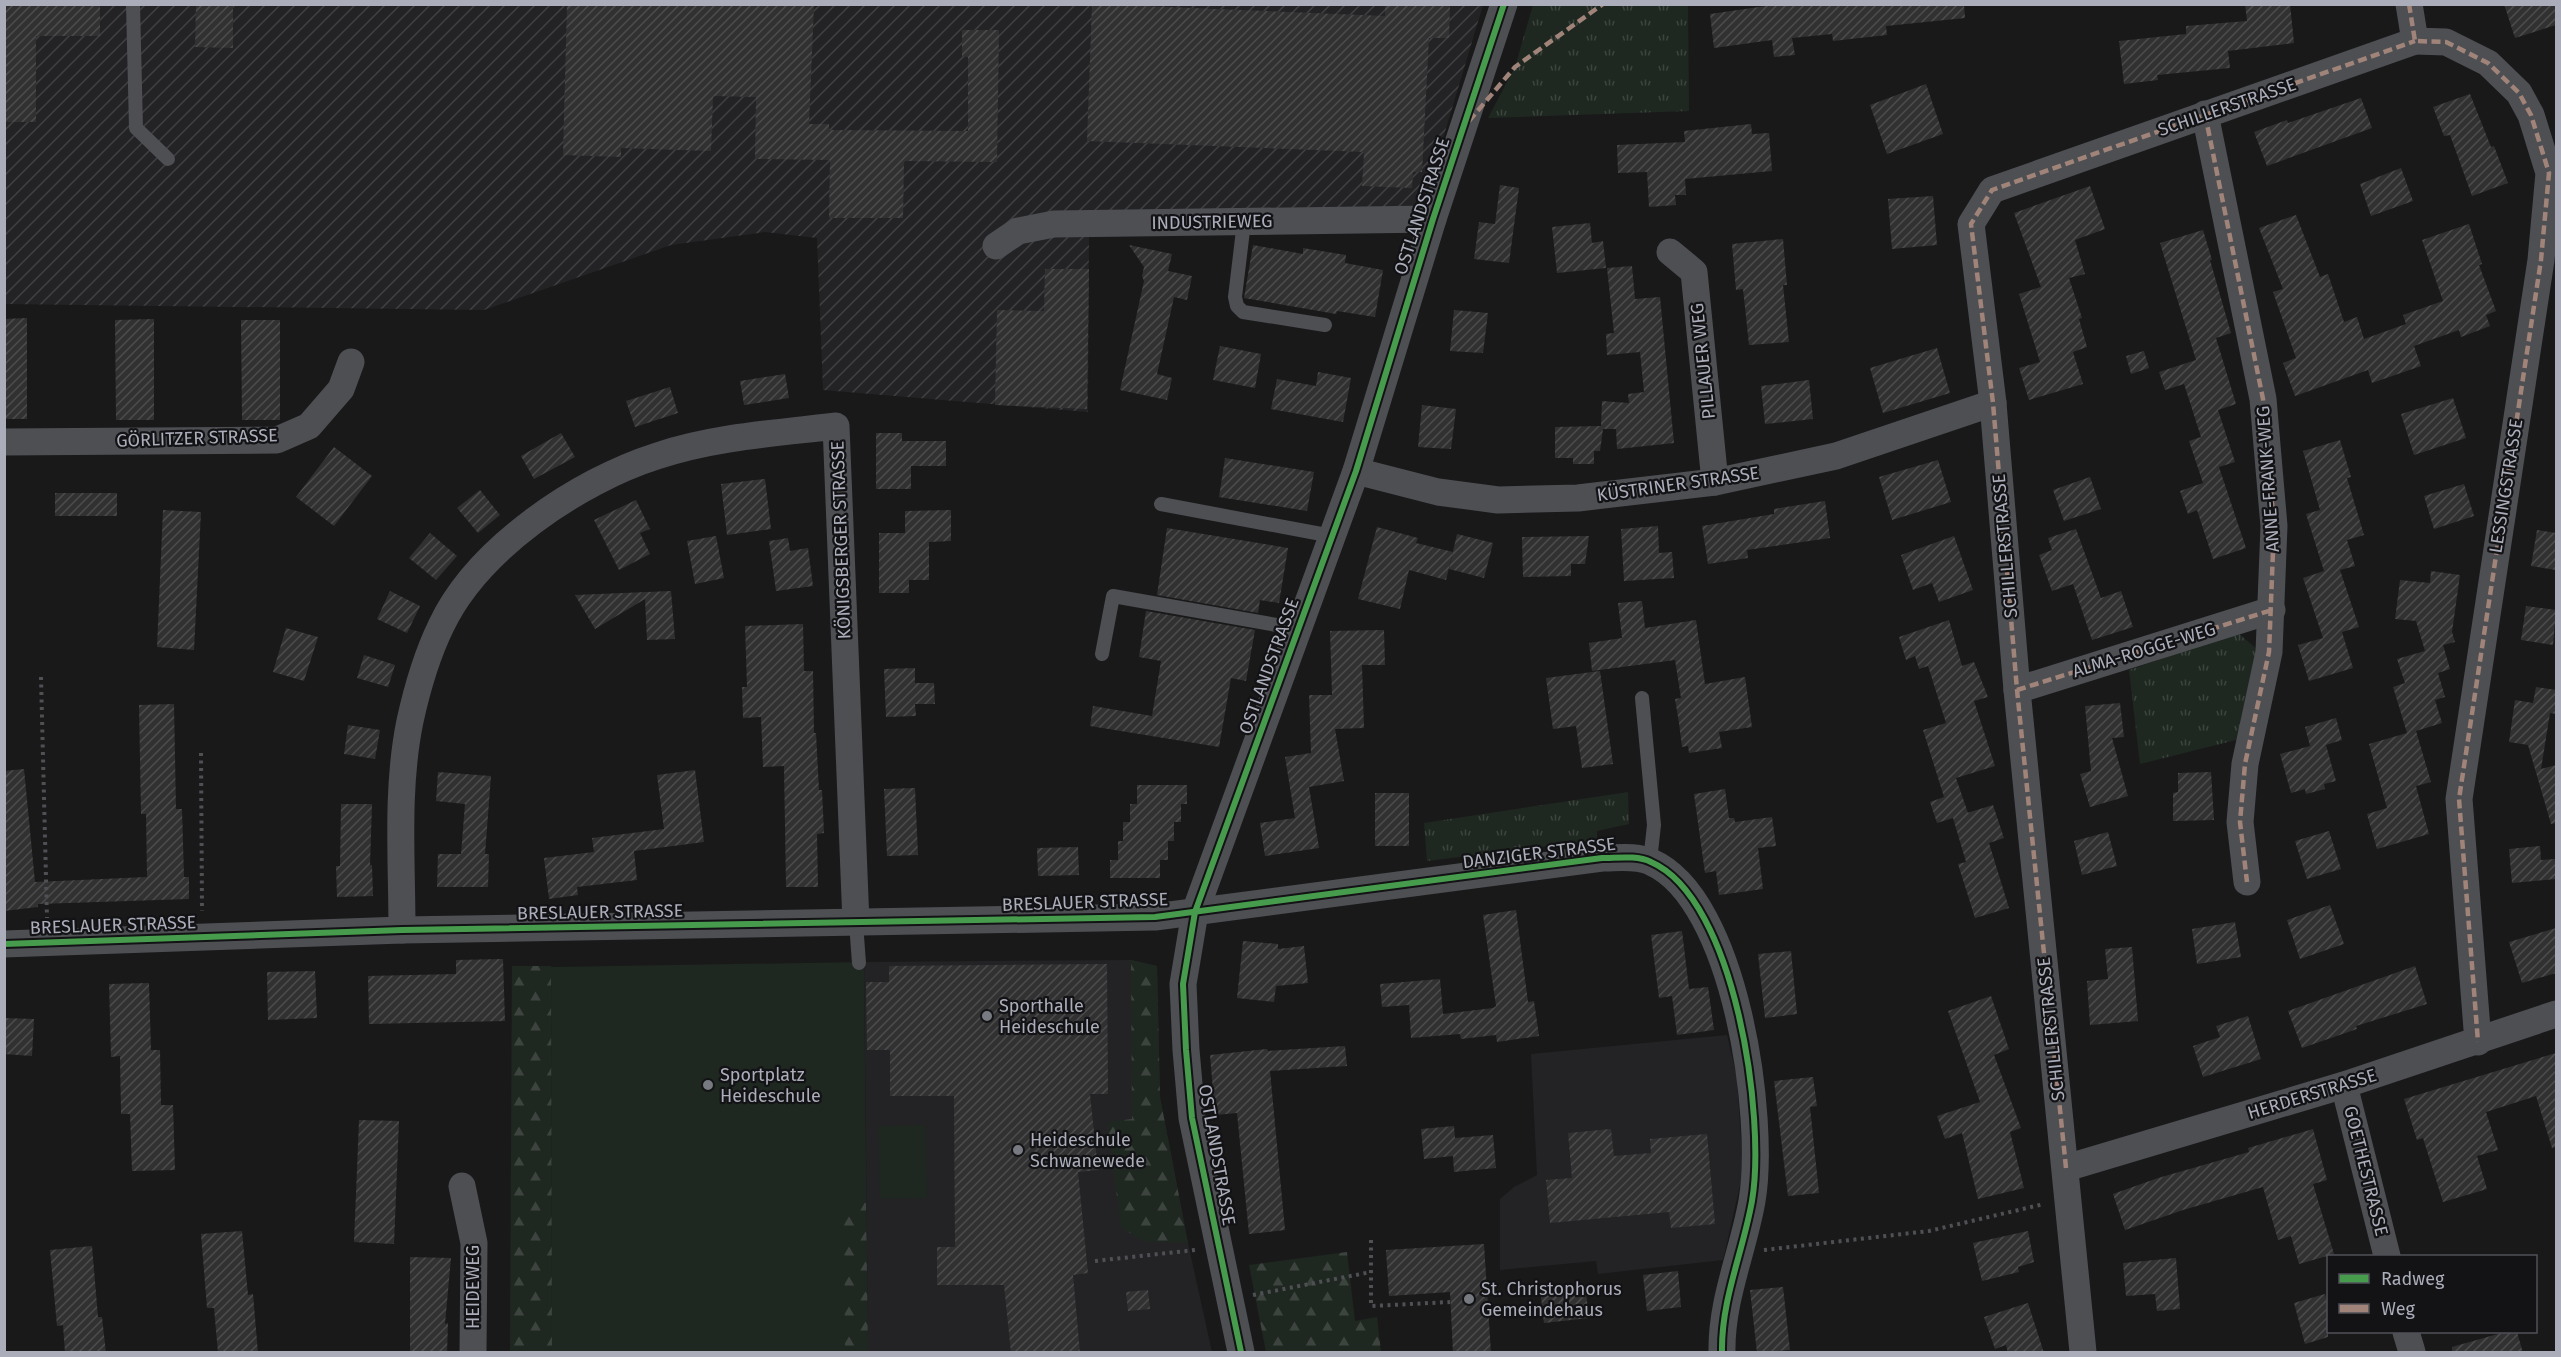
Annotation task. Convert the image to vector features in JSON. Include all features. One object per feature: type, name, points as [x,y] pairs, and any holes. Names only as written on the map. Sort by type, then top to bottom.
[{"type":"street","name":"OSTLANDSTRASSE","points":[[1240,1353],[1192,1118],[1183,984],[1195,912],[1356,471],[1433,219],[1504,4]]},
{"type":"street","points":[[2409,4],[2415,41]]},
{"type":"street","name":"SCHILLERSTRASSE","points":[[2083,1353],[2017,690],[1993,403],[1971,224],[1992,190],[2415,41]]},
{"type":"street","name":"LESSINGSTRASSE","points":[[2415,41],[2446,42],[2488,63],[2519,93],[2531,115],[2549,173],[2541,260],[2458,799],[2478,1042]]},
{"type":"street","name":"ANNE-FRANK-WEG","points":[[2205,114],[2263,399],[2274,526],[2269,652],[2245,764],[2240,822],[2247,882]]},
{"type":"street","name":"INDUSTRIEWEG","points":[[996,246],[1018,231],[1054,224],[1433,219]]},
{"type":"street","name":"PILLAUER WEG","points":[[1670,252],[1694,272],[1715,482]]},
{"type":"street","name":"GÖRLITZER STRASSE","points":[[4,442],[277,440],[309,426],[341,389],[351,362]]},
{"type":"street","name":"KÜSTRINER STRASSE","points":[[1356,471],[1438,492],[1498,500],[1578,498],[1715,482],[1836,456],[1993,403]]},
{"type":"street","name":"KÖNIGSBERGER STRASSE","points":[[402,930],[402,787],[410,721],[428,657],[441,624],[462,591],[529,524],[579,491],[623,468],[696,446],[836,426],[856,922]]},
{"type":"street","name":"ALMA-ROGGE-WEG","points":[[2017,690],[2272,610]]},
{"type":"street","name":"DANZIGER STRASSE","points":[[1195,912],[1602,858],[1650,861],[1671,874],[1693,899],[1720,951],[1741,1021],[1751,1072],[1756,1142],[1752,1200],[1727,1300],[1722,1353]]},
{"type":"street","name":"BRESLAUER STRASSE","points":[[4,944],[402,930],[1155,917],[1195,912]]},
{"type":"street","name":"HERDERSTRASSE","points":[[2066,1168],[2344,1085],[2556,1014]]},
{"type":"street","name":"GOETHESTRASSE","points":[[2344,1085],[2386,1255]]},
{"type":"street","name":"HEIDEWEG","points":[[462,1186],[474,1243],[473,1353]]},
{"type":"street","points":[[2406,1333],[2412,1353]]},
{"type":"lane","points":[[133,4],[136,128],[168,159]]},
{"type":"lane","points":[[1244,222],[1234,297],[1237,306],[1244,312],[1325,325]]},
{"type":"lane","points":[[1161,504],[1332,536]]},
{"type":"lane","points":[[1102,654],[1113,596],[1299,629]]},
{"type":"lane","points":[[1642,698],[1654,825],[1650,861]]},
{"type":"lane","points":[[856,922],[859,963]]},
{"type":"path","points":[[41,677],[48,943]]},
{"type":"path","points":[[201,753],[203,937]]},
{"type":"path","points":[[1739,1253],[1929,1232],[2068,1198]]},
{"type":"path","points":[[1371,1240],[1371,1306],[1450,1302]]},
{"type":"path","points":[[1095,1261],[1218,1247]]},
{"type":"path","points":[[1229,1299],[1371,1272]]},
{"type":"shaded area","points":[[5,5],[1483,5],[1415,232],[1089,236],[1088,412],[823,390],[817,238],[765,232],[671,245],[484,310],[5,304]]},
{"type":"shaded area","name":"Heideschule Schwanewede","points":[[1131,960],[1157,966],[1160,1097],[1212,1352],[868,1352],[864,962]]},
{"type":"shaded area","points":[[1727,1035],[1737,1077],[1743,1172],[1723,1260],[1598,1274],[1596,1261],[1500,1270],[1500,1199],[1514,1187],[1537,1175],[1531,1054]]},
{"type":"green space","points":[[1533,5],[1688,5],[1689,111],[1488,118],[1515,67]]},
{"type":"green space","points":[[2238,633],[2257,649],[2240,739],[2140,764],[2129,670]]},
{"type":"green space","points":[[1628,792],[1629,824],[1597,831],[1597,840],[1427,861],[1424,823]]},
{"type":"green space","points":[[1131,960],[1157,966],[1160,1097],[1188,1243],[1142,1241],[1121,1227],[1107,1122],[1132,1119]]},
{"type":"green space","name":"Sportplatz Heideschule","points":[[864,962],[868,1352],[552,1352],[551,967]]},
{"type":"green space","points":[[512,966],[551,966],[552,1352],[510,1352]]},
{"type":"green space","points":[[925,1125],[927,1198],[880,1199],[878,1126]]},
{"type":"green space","points":[[844,1203],[866,1203],[868,1352],[845,1352]]},
{"type":"green space","points":[[1347,1252],[1355,1321],[1377,1317],[1381,1352],[1266,1352],[1249,1265]]},
{"type":"building","points":[[4,4],[100,4],[100,36],[36,36],[36,122],[4,122]]},
{"type":"building","points":[[196,4],[233,4],[233,48],[195,47]]},
{"type":"building","points":[[567,4],[814,4],[809,124],[829,124],[829,130],[968,131],[968,57],[962,56],[962,30],[999,30],[997,162],[904,161],[903,218],[829,218],[830,160],[755,159],[756,97],[713,96],[711,151],[621,148],[621,157],[563,155]]},
{"type":"building","points":[[1092,4],[1385,16],[1385,4],[1450,4],[1449,38],[1429,38],[1422,172],[1413,172],[1412,188],[1362,186],[1364,152],[1087,141]]},
{"type":"building","points":[[1780,4],[1964,4],[1965,18],[1886,26],[1887,35],[1833,41],[1832,34],[1792,38],[1795,55],[1774,57],[1772,40],[1714,48],[1710,14]]},
{"type":"building","points":[[2245,4],[2290,4],[2294,43],[2228,51],[2230,68],[2157,75],[2158,80],[2124,84],[2119,41],[2186,34],[2186,26],[2247,21]]},
{"type":"building","points":[[2504,4],[2556,4],[2556,25],[2515,38]]},
{"type":"building","points":[[1926,84],[1943,134],[1887,154],[1870,105]]},
{"type":"building","points":[[2470,94],[2508,183],[2472,196],[2450,135],[2444,136],[2433,107]]},
{"type":"building","points":[[2361,98],[2372,128],[2267,166],[2254,132]]},
{"type":"building","points":[[1751,124],[1752,134],[1769,133],[1772,171],[1685,179],[1686,195],[1675,195],[1676,205],[1649,207],[1647,172],[1618,173],[1617,145],[1685,142],[1684,131]]},
{"type":"building","points":[[2401,168],[2413,201],[2371,216],[2360,184]]},
{"type":"building","points":[[1500,185],[1519,188],[1509,263],[1474,259],[1479,222],[1495,224]]},
{"type":"building","points":[[2090,186],[2105,229],[2075,240],[2085,274],[2069,278],[2082,318],[2079,319],[2087,347],[2073,352],[2083,384],[2029,400],[2019,368],[2040,362],[2019,294],[2041,287],[2014,213]]},
{"type":"building","points":[[1933,196],[1937,245],[1892,249],[1888,199]]},
{"type":"building","points":[[2296,215],[2320,277],[2328,274],[2344,322],[2357,317],[2364,339],[2406,324],[2403,315],[2443,301],[2422,240],[2469,224],[2482,264],[2479,265],[2496,311],[2486,315],[2490,326],[2461,337],[2459,330],[2414,346],[2421,366],[2372,383],[2368,370],[2295,396],[2283,363],[2296,358],[2273,292],[2283,289],[2259,228]]},
{"type":"building","points":[[1590,223],[1592,243],[1603,241],[1606,268],[1557,273],[1552,227]]},
{"type":"building","points":[[2203,230],[2231,333],[2216,338],[2236,404],[2218,410],[2235,462],[2219,467],[2246,548],[2213,559],[2197,510],[2188,514],[2180,491],[2203,483],[2189,441],[2201,437],[2184,384],[2165,390],[2159,372],[2196,360],[2160,243]]},
{"type":"building","points":[[1783,239],[1787,285],[1783,285],[1789,342],[1749,345],[1743,289],[1736,290],[1732,244]]},
{"type":"building","points":[[1129,245],[1172,254],[1168,271],[1192,276],[1187,300],[1174,297],[1157,374],[1172,378],[1167,400],[1120,390],[1144,281],[1142,276],[1144,267]]},
{"type":"building","points":[[1253,245],[1303,254],[1303,248],[1346,255],[1345,263],[1383,270],[1375,317],[1337,311],[1336,314],[1244,298]]},
{"type":"building","points":[[1632,266],[1635,299],[1660,297],[1674,443],[1617,449],[1616,429],[1603,429],[1600,451],[1594,451],[1594,464],[1573,464],[1573,458],[1555,458],[1555,427],[1601,426],[1602,401],[1629,403],[1628,394],[1644,392],[1640,352],[1607,355],[1606,334],[1614,333],[1607,268]]},
{"type":"building","points":[[1045,269],[1089,269],[1087,409],[995,405],[997,310],[1044,311]]},
{"type":"building","points":[[1454,310],[1488,313],[1483,353],[1450,351]]},
{"type":"building","points":[[27,318],[27,419],[4,419],[4,319]]},
{"type":"building","points":[[154,319],[154,420],[116,420],[115,320]]},
{"type":"building","points":[[241,320],[280,320],[280,420],[242,420]]},
{"type":"building","points":[[1220,346],[1261,354],[1255,388],[1213,380]]},
{"type":"building","points":[[1937,348],[1950,393],[1883,413],[1870,368]]},
{"type":"building","points":[[2144,351],[2149,368],[2131,374],[2126,356]]},
{"type":"building","points":[[1318,372],[1351,378],[1343,422],[1271,409],[1277,379],[1316,386]]},
{"type":"building","points":[[785,374],[789,398],[744,405],[740,381]]},
{"type":"building","points":[[1809,380],[1813,419],[1765,424],[1761,386]]},
{"type":"building","points":[[670,387],[678,413],[635,427],[626,401]]},
{"type":"building","points":[[2453,398],[2466,438],[2414,455],[2401,414]]},
{"type":"building","points":[[1422,405],[1456,409],[1451,449],[1418,447]]},
{"type":"building","points":[[561,433],[575,457],[534,479],[521,456]]},
{"type":"building","points":[[876,433],[902,433],[902,441],[946,441],[946,466],[911,466],[911,489],[876,489]]},
{"type":"building","points":[[2340,440],[2351,477],[2347,478],[2364,535],[2347,540],[2355,566],[2340,570],[2359,627],[2342,632],[2353,668],[2309,681],[2298,645],[2323,638],[2303,578],[2324,571],[2306,514],[2320,510],[2303,451]]},
{"type":"building","points":[[334,447],[372,476],[334,526],[296,497]]},
{"type":"building","points":[[1225,458],[1314,472],[1307,511],[1219,497]]},
{"type":"building","points":[[1938,460],[1951,502],[1892,520],[1879,477]]},
{"type":"building","points":[[2090,477],[2101,509],[2064,521],[2053,490]]},
{"type":"building","points":[[765,479],[771,529],[727,535],[721,484]]},
{"type":"building","points":[[2464,484],[2474,516],[2434,529],[2424,496]]},
{"type":"building","points":[[480,490],[500,515],[478,533],[457,508]]},
{"type":"building","points":[[55,493],[117,493],[117,516],[55,516]]},
{"type":"building","points":[[636,500],[650,529],[640,533],[650,554],[619,570],[594,520]]},
{"type":"building","points":[[1825,501],[1830,538],[1747,550],[1748,558],[1708,564],[1702,526],[1774,514],[1774,509]]},
{"type":"building","points":[[163,510],[201,512],[194,650],[157,647]]},
{"type":"building","points":[[951,510],[951,541],[929,542],[929,580],[909,580],[909,593],[879,593],[879,533],[905,533],[905,511]]},
{"type":"building","points":[[1658,526],[1659,553],[1672,552],[1674,578],[1624,581],[1621,529]]},
{"type":"building","points":[[1377,527],[1418,538],[1416,543],[1453,552],[1446,580],[1409,570],[1400,609],[1358,599]]},
{"type":"building","points":[[1167,528],[1288,548],[1279,603],[1260,600],[1258,613],[1157,595]]},
{"type":"building","points":[[2076,529],[2101,598],[2121,591],[2133,627],[2092,640],[2073,584],[2052,591],[2039,555],[2052,550],[2048,538]]},
{"type":"building","points":[[2537,530],[2556,533],[2556,570],[2531,566]]},
{"type":"building","points":[[430,533],[457,556],[436,580],[409,558]]},
{"type":"building","points":[[1457,534],[1493,543],[1484,578],[1449,569]]},
{"type":"building","points":[[716,536],[724,578],[695,584],[687,541]]},
{"type":"building","points":[[1589,536],[1585,564],[1571,564],[1571,576],[1523,577],[1522,537]]},
{"type":"building","points":[[1954,536],[1973,590],[1939,602],[1932,583],[1913,590],[1901,555]]},
{"type":"building","points":[[788,538],[790,551],[808,548],[813,586],[776,591],[769,541]]},
{"type":"building","points":[[2431,571],[2460,575],[2452,632],[2455,642],[2443,645],[2450,669],[2438,673],[2445,697],[2435,700],[2442,723],[2416,731],[2431,782],[2416,786],[2429,834],[2377,849],[2367,814],[2387,808],[2369,744],[2407,733],[2393,687],[2405,683],[2397,659],[2425,651],[2416,621],[2395,619],[2400,580],[2430,583]]},
{"type":"building","points":[[390,591],[420,606],[407,633],[377,619]]},
{"type":"building","points":[[671,591],[675,639],[647,640],[645,599],[595,629],[575,595]]},
{"type":"building","points":[[1642,601],[1645,628],[1696,620],[1705,684],[1745,677],[1752,727],[1719,732],[1722,748],[1689,753],[1688,746],[1682,747],[1675,699],[1681,698],[1675,660],[1592,671],[1589,643],[1622,638],[1618,603]]},
{"type":"building","points":[[2526,606],[2556,610],[2553,645],[2521,640]]},
{"type":"building","points":[[1146,611],[1255,630],[1246,681],[1231,678],[1219,747],[1090,726],[1093,706],[1152,716],[1161,661],[1139,657]]},
{"type":"building","points":[[1949,620],[1962,666],[1974,662],[1988,697],[1974,701],[1995,766],[1956,778],[1968,813],[1993,805],[2004,838],[1989,843],[2009,908],[1975,918],[1958,864],[1966,862],[1953,818],[1937,823],[1930,802],[1944,797],[1923,730],[1946,723],[1928,666],[1919,669],[1915,656],[1906,660],[1899,637]]},
{"type":"building","points":[[803,624],[804,671],[813,671],[814,733],[816,733],[819,790],[822,790],[824,833],[817,834],[818,887],[786,887],[784,766],[763,767],[761,717],[743,718],[742,687],[747,687],[745,626]]},
{"type":"building","points":[[286,628],[318,637],[304,681],[273,672]]},
{"type":"building","points":[[1384,630],[1385,665],[1362,665],[1364,728],[1335,729],[1344,781],[1309,787],[1319,848],[1265,856],[1260,823],[1295,818],[1285,757],[1311,753],[1309,695],[1332,695],[1330,631]]},
{"type":"building","points":[[364,655],[395,665],[388,687],[357,678]]},
{"type":"building","points":[[915,668],[915,683],[934,683],[935,704],[915,704],[916,716],[886,717],[884,669]]},
{"type":"building","points":[[1600,671],[1613,764],[1582,768],[1576,726],[1553,729],[1546,678]]},
{"type":"building","points":[[2536,687],[2556,690],[2556,714],[2550,713],[2541,769],[2556,765],[2556,823],[2551,824],[2528,745],[2509,742],[2515,700],[2533,703]]},
{"type":"building","points":[[2120,703],[2124,737],[2112,738],[2128,796],[2090,807],[2080,774],[2091,771],[2085,706]]},
{"type":"building","points":[[174,704],[176,809],[182,809],[184,877],[189,877],[189,899],[38,904],[38,907],[4,911],[4,771],[24,769],[35,882],[147,877],[146,814],[141,814],[139,705]]},
{"type":"building","points":[[2336,718],[2342,740],[2326,745],[2336,781],[2324,784],[2325,789],[2306,794],[2305,789],[2291,793],[2280,754],[2310,746],[2305,727]]},
{"type":"building","points":[[348,725],[380,730],[375,759],[344,754]]},
{"type":"building","points":[[695,770],[704,842],[634,851],[637,880],[577,887],[578,895],[549,899],[544,858],[594,852],[592,838],[664,829],[657,775]]},
{"type":"building","points":[[438,772],[491,776],[485,854],[489,854],[488,887],[437,887],[438,854],[461,854],[465,804],[436,801]]},
{"type":"building","points":[[2211,772],[2214,820],[2173,821],[2173,793],[2178,792],[2178,773]]},
{"type":"building","points":[[1137,785],[1187,785],[1187,804],[1181,804],[1181,822],[1174,822],[1174,841],[1168,841],[1168,860],[1160,860],[1160,878],[1110,878],[1110,860],[1118,860],[1118,841],[1123,841],[1123,822],[1130,822],[1130,804],[1137,804]]},
{"type":"building","points":[[915,788],[918,855],[887,856],[884,789]]},
{"type":"building","points":[[1725,789],[1729,818],[1734,818],[1735,822],[1772,817],[1776,846],[1758,848],[1763,889],[1719,895],[1716,871],[1705,873],[1694,794]]},
{"type":"building","points":[[1375,793],[1409,793],[1409,846],[1375,846]]},
{"type":"building","points":[[341,804],[372,804],[370,865],[372,865],[373,896],[337,897],[336,866],[340,866]]},
{"type":"building","points":[[2329,831],[2341,869],[2307,879],[2295,841]]},
{"type":"building","points":[[2108,832],[2117,866],[2082,875],[2074,841]]},
{"type":"building","points":[[2540,846],[2541,860],[2555,859],[2556,879],[2512,883],[2509,849]]},
{"type":"building","points":[[1078,847],[1079,875],[1038,876],[1037,848]]},
{"type":"building","points":[[2330,905],[2344,944],[2300,959],[2287,920]]},
{"type":"building","points":[[1516,910],[1528,1002],[1534,1001],[1539,1036],[1497,1042],[1496,1035],[1461,1039],[1460,1034],[1411,1038],[1409,1005],[1382,1007],[1380,984],[1440,979],[1443,1014],[1493,1008],[1496,1006],[1483,915]]},
{"type":"building","points":[[2235,922],[2241,957],[2197,964],[2192,929]]},
{"type":"building","points":[[2556,928],[2556,973],[2522,983],[2509,942]]},
{"type":"building","points":[[1682,931],[1689,989],[1708,987],[1714,1030],[1677,1035],[1672,996],[1659,998],[1651,935]]},
{"type":"building","points":[[1243,941],[1278,944],[1278,949],[1304,946],[1308,983],[1276,986],[1274,1002],[1237,998]]},
{"type":"building","points":[[2132,947],[2138,1021],[2090,1025],[2087,981],[2108,979],[2105,949]]},
{"type":"building","points":[[1791,951],[1797,1014],[1765,1018],[1758,954]]},
{"type":"building","points":[[503,959],[505,1021],[369,1024],[368,976],[456,974],[456,960]]},
{"type":"building","points":[[1107,964],[1108,1094],[1090,1094],[1098,1170],[1078,1172],[1088,1273],[1073,1275],[1080,1353],[1011,1353],[1004,1285],[937,1285],[937,1247],[955,1247],[954,1096],[890,1096],[890,1050],[867,1050],[866,982],[889,982],[889,966]]},
{"type":"building","points":[[2415,966],[2427,1004],[2356,1026],[2357,1029],[2302,1048],[2288,1011]]},
{"type":"building","points":[[315,971],[317,1018],[268,1020],[267,972]]},
{"type":"building","points":[[149,983],[151,1050],[160,1050],[161,1105],[173,1105],[175,1170],[132,1171],[130,1114],[121,1114],[120,1056],[111,1057],[109,984]]},
{"type":"building","points":[[1991,996],[2009,1049],[1994,1055],[2021,1128],[2010,1132],[2024,1188],[1978,1199],[1962,1133],[1945,1139],[1937,1116],[1980,1102],[1948,1011]]},
{"type":"building","points":[[2248,1016],[2261,1059],[2203,1077],[2193,1046],[2220,1037],[2216,1026]]},
{"type":"building","points":[[4,1018],[34,1019],[32,1056],[4,1054]]},
{"type":"building","points":[[1345,1046],[1347,1066],[1270,1071],[1285,1230],[1249,1234],[1237,1113],[1215,1115],[1210,1055],[1267,1049],[1268,1051]]},
{"type":"building","points":[[2556,1053],[2556,1147],[2552,1148],[2536,1096],[2486,1112],[2498,1150],[2477,1156],[2487,1189],[2443,1202],[2423,1138],[2417,1140],[2404,1099]]},
{"type":"building","points":[[1813,1077],[1817,1106],[1810,1107],[1819,1193],[1788,1196],[1774,1081]]},
{"type":"building","points":[[359,1120],[399,1121],[394,1244],[354,1242]]},
{"type":"building","points":[[1454,1126],[1455,1138],[1493,1135],[1496,1168],[1454,1172],[1453,1156],[1424,1159],[1421,1129]]},
{"type":"building","points":[[1611,1129],[1614,1156],[1651,1153],[1650,1139],[1707,1134],[1715,1224],[1671,1228],[1669,1212],[1550,1223],[1546,1180],[1572,1178],[1568,1133]]},
{"type":"building","points":[[2313,1129],[2327,1180],[2313,1184],[2334,1254],[2299,1264],[2291,1236],[2278,1240],[2263,1187],[2183,1210],[2125,1230],[2113,1194],[2158,1178],[2249,1152],[2248,1148]]},
{"type":"building","points":[[242,1231],[248,1295],[253,1294],[258,1353],[218,1353],[214,1308],[207,1308],[201,1234]]},
{"type":"building","points":[[2028,1231],[2034,1262],[2018,1267],[2019,1272],[1982,1281],[1973,1243]]},
{"type":"building","name":"St. Christophorus Gemeindehaus","points":[[1484,1244],[1491,1353],[1453,1353],[1450,1292],[1389,1296],[1386,1250]]},
{"type":"building","points":[[92,1246],[98,1317],[102,1317],[106,1353],[65,1353],[63,1325],[57,1326],[50,1250]]},
{"type":"building","points":[[410,1257],[451,1258],[445,1324],[448,1323],[447,1353],[410,1353]]},
{"type":"building","points":[[2176,1258],[2180,1309],[2157,1311],[2155,1294],[2126,1296],[2123,1263]]},
{"type":"building","points":[[1678,1271],[1681,1307],[1647,1311],[1643,1275]]},
{"type":"building","points":[[1585,1284],[1589,1318],[1544,1323],[1540,1289]]},
{"type":"building","points":[[1783,1287],[1790,1350],[1757,1353],[1750,1290]]},
{"type":"building","points":[[1148,1290],[1150,1309],[1128,1311],[1126,1292]]},
{"type":"building","points":[[2325,1294],[2328,1337],[2305,1344],[2294,1303]]},
{"type":"building","points":[[2028,1303],[2044,1353],[2008,1353],[2006,1345],[1995,1349],[1984,1317]]},
{"type":"building","points":[[2501,1333],[2517,1333],[2523,1353],[2452,1353],[2452,1347]]},
{"type":"marked path","points":[[1469,121],[1515,67],[1603,4]]},
{"type":"marked path","points":[[2409,4],[2415,41],[2446,42],[2488,63],[2519,93],[2531,115],[2549,173],[2541,260],[2459,799],[2478,1042]]},
{"type":"marked path","points":[[2066,1168],[2017,690],[1993,403],[1971,224],[1992,190],[2415,41]]},
{"type":"marked path","points":[[2205,114],[2263,399],[2274,526],[2269,652],[2245,764],[2240,822],[2247,882]]},
{"type":"marked path","points":[[2017,690],[2272,610]]},
{"type":"cycle path","points":[[1241,1352],[1192,1118],[1183,984],[1195,912],[1356,471],[1433,219],[1504,4]]},
{"type":"cycle path","points":[[4,944],[402,930],[1155,917],[1602,858],[1640,858],[1651,862],[1680,884],[1705,919],[1724,964],[1739,1015],[1749,1067],[1754,1119],[1755,1164],[1752,1201],[1725,1314],[1722,1352]]},
{"type":"place","name":"Sporthalle Heideschule","points":[[987,1016]]},
{"type":"place","name":"Sportplatz Heideschule","points":[[708,1085]]},
{"type":"place","name":"Heideschule Schwanewede","points":[[1018,1150]]},
{"type":"place","name":"St. Christophorus Gemeindehaus","points":[[1469,1299]]}]
